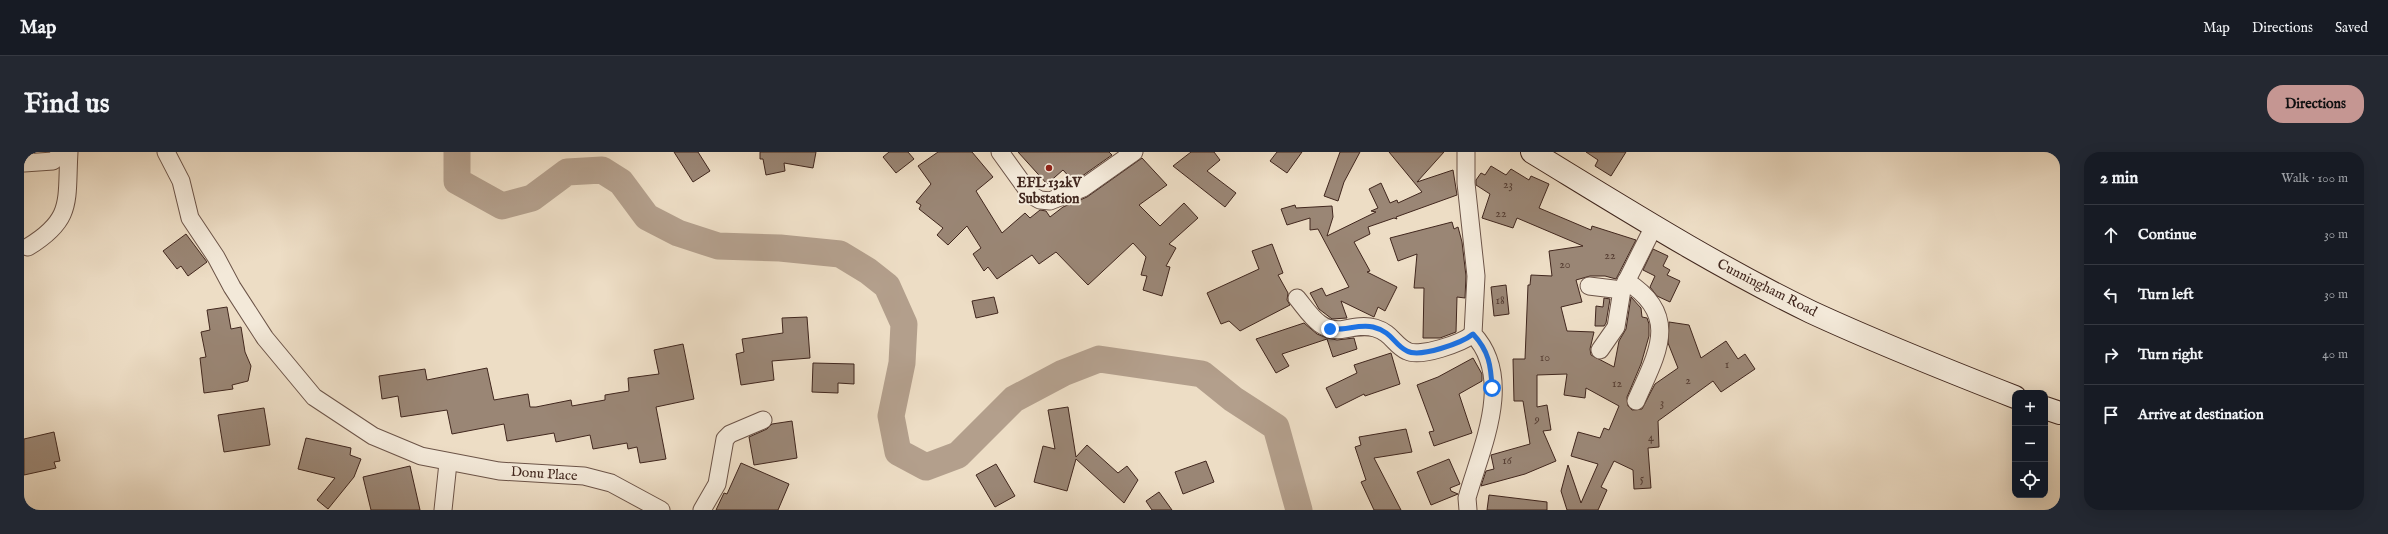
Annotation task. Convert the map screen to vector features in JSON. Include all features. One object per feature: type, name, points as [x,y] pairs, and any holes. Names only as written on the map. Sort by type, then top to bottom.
[{"type":"main road","name":"Cunningham Road","points":[[1532,152],[1654,226],[1810,311],[1875,340],[2012,396]]},
{"type":"main road","points":[[2048,409],[2060,413]]},
{"type":"street","points":[[24,163],[53,161],[64,152]]},
{"type":"street","points":[[28,247],[44,236],[59,222],[65,209],[70,152]]},
{"type":"street","name":"Donu Place","points":[[166,152],[181,181],[190,218],[216,257],[232,287],[265,338],[314,398],[373,436],[422,456],[448,463],[499,471],[584,476],[611,483],[661,510]]},
{"type":"street","points":[[1000,152],[1031,195],[1040,200],[1050,201],[1083,188],[1134,152]]},
{"type":"street","points":[[1466,152],[1466,183],[1476,276],[1473,334],[1487,351],[1491,363],[1493,412],[1489,432],[1467,498],[1468,510]]},
{"type":"street","points":[[1600,350],[1616,327],[1624,286],[1654,226]]},
{"type":"street","points":[[1589,286],[1624,286],[1648,301],[1658,321],[1661,335],[1658,353],[1636,401]]},
{"type":"street","points":[[1297,298],[1316,322],[1324,327],[1337,330],[1364,326],[1381,330],[1393,337],[1402,348],[1413,354],[1458,344],[1473,334]]},
{"type":"street","points":[[702,510],[717,484],[725,439],[730,434],[764,420]]},
{"type":"street","points":[[443,510],[448,463]]},
{"type":"building","points":[[674,152],[698,152],[710,171],[693,182]]},
{"type":"building","points":[[760,152],[816,152],[813,168],[784,163],[785,171],[766,175],[763,159],[760,159]]},
{"type":"building","points":[[889,152],[908,152],[914,159],[896,173],[883,157]]},
{"type":"building","points":[[938,152],[972,152],[993,177],[976,191],[1002,233],[1025,213],[1030,218],[1040,210],[1046,211],[1050,217],[1063,207],[1087,197],[1142,158],[1167,185],[1139,205],[1160,226],[1184,203],[1198,218],[1169,244],[1176,248],[1166,266],[1170,267],[1162,296],[1143,290],[1147,276],[1141,275],[1146,257],[1133,243],[1088,285],[1056,252],[1039,264],[1032,255],[997,279],[988,267],[984,271],[973,254],[981,248],[967,226],[948,245],[937,235],[943,228],[919,209],[921,205],[916,202],[931,184],[918,166]]},
{"type":"building","name":"EFL 132kV Substation","points":[[1018,152],[1109,152],[1112,155],[1078,179],[1073,181],[1063,170],[1047,184]]},
{"type":"building","points":[[1191,152],[1214,152],[1220,160],[1207,171],[1236,193],[1225,207],[1173,166]]},
{"type":"building","points":[[1277,152],[1302,152],[1287,173],[1270,161]]},
{"type":"building","points":[[1340,152],[1360,152],[1344,182],[1338,201],[1324,196]]},
{"type":"building","points":[[1389,152],[1444,152],[1417,182],[1453,170],[1457,195],[1396,217],[1397,219],[1394,218],[1368,227],[1370,234],[1354,242],[1370,271],[1367,272],[1397,287],[1385,311],[1378,307],[1374,317],[1341,301],[1347,318],[1332,319],[1319,309],[1310,293],[1322,288],[1326,296],[1349,287],[1318,229],[1310,230],[1310,218],[1287,225],[1281,209],[1295,205],[1296,208],[1332,206],[1333,217],[1327,236],[1376,212],[1371,211],[1378,208],[1369,189],[1381,183],[1390,203],[1397,200],[1398,203],[1422,192]]},
{"type":"building","points":[[1586,152],[1626,152],[1611,176],[1595,166],[1598,160]]},
{"type":"building","points":[[1491,166],[1506,175],[1511,169],[1529,180],[1531,176],[1549,184],[1539,208],[1591,230],[1592,226],[1636,240],[1616,279],[1605,276],[1590,276],[1576,280],[1582,302],[1561,307],[1567,331],[1594,332],[1590,349],[1591,355],[1614,367],[1619,341],[1626,329],[1631,297],[1641,308],[1642,317],[1647,318],[1649,324],[1649,336],[1641,364],[1627,397],[1628,406],[1632,410],[1642,409],[1655,384],[1678,368],[1668,343],[1669,322],[1689,325],[1701,358],[1726,341],[1738,359],[1745,354],[1755,369],[1721,392],[1713,381],[1658,421],[1659,447],[1648,448],[1651,488],[1634,489],[1633,470],[1614,461],[1601,487],[1607,490],[1598,510],[1567,510],[1561,491],[1568,465],[1581,503],[1598,464],[1571,456],[1578,432],[1600,438],[1604,428],[1609,430],[1619,406],[1586,388],[1585,398],[1564,395],[1567,374],[1537,375],[1537,407],[1547,405],[1551,430],[1543,431],[1556,461],[1525,474],[1481,486],[1486,471],[1494,469],[1491,455],[1530,444],[1523,401],[1514,401],[1513,359],[1525,359],[1528,285],[1530,285],[1531,275],[1552,276],[1549,251],[1583,246],[1517,218],[1513,228],[1482,218],[1490,194],[1476,185],[1476,180],[1481,173],[1485,175]]},
{"type":"building","points":[[1452,222],[1454,229],[1458,227],[1462,242],[1466,276],[1465,298],[1457,297],[1456,332],[1440,338],[1423,338],[1424,288],[1414,288],[1417,254],[1398,261],[1390,238]]},
{"type":"building","points":[[186,234],[207,262],[188,276],[181,266],[177,269],[163,251]]},
{"type":"building","points":[[1272,244],[1283,273],[1278,275],[1288,293],[1287,300],[1290,305],[1240,331],[1229,321],[1221,324],[1207,293],[1259,269],[1252,251]]},
{"type":"building","points":[[1653,249],[1668,256],[1663,266],[1670,270],[1667,275],[1680,281],[1670,302],[1657,296],[1650,287],[1655,276],[1643,270]]},
{"type":"building","points":[[1506,285],[1509,314],[1494,316],[1491,287]]},
{"type":"building","points":[[994,297],[998,313],[976,318],[972,301]]},
{"type":"building","points":[[1604,298],[1610,299],[1606,323],[1604,326],[1595,326],[1596,306],[1603,307]]},
{"type":"building","points":[[227,307],[231,329],[241,327],[245,352],[251,366],[248,381],[232,385],[233,389],[204,393],[200,358],[206,357],[201,332],[210,330],[207,310]]},
{"type":"building","points":[[807,317],[810,358],[772,361],[774,380],[741,385],[736,354],[744,352],[742,339],[783,333],[782,318]]},
{"type":"building","points":[[1304,323],[1317,334],[1327,338],[1337,340],[1354,338],[1357,349],[1333,357],[1327,339],[1282,354],[1289,366],[1276,373],[1256,339]]},
{"type":"building","points":[[683,344],[694,399],[656,407],[666,459],[640,463],[637,447],[628,449],[627,443],[593,449],[590,435],[556,442],[554,433],[507,441],[504,424],[452,434],[447,410],[401,417],[398,396],[382,399],[379,376],[425,369],[427,380],[487,368],[494,400],[528,394],[530,407],[536,407],[571,400],[572,406],[605,400],[605,395],[629,391],[628,378],[659,374],[654,350]]},
{"type":"building","points":[[1391,353],[1400,384],[1365,396],[1364,394],[1336,408],[1326,388],[1357,373],[1354,365]]},
{"type":"building","points":[[1473,358],[1482,374],[1482,381],[1459,394],[1472,433],[1434,446],[1429,432],[1434,431],[1417,385],[1438,377]]},
{"type":"building","points":[[813,363],[854,364],[854,384],[838,383],[838,393],[812,392]]},
{"type":"building","points":[[1068,407],[1076,457],[1087,445],[1118,473],[1127,466],[1138,480],[1124,503],[1076,459],[1067,491],[1034,482],[1043,446],[1055,449],[1048,410]]},
{"type":"building","points":[[264,408],[270,445],[224,452],[218,415]]},
{"type":"building","points":[[792,421],[797,458],[754,465],[749,437],[767,429],[772,424]]},
{"type":"building","points":[[1406,429],[1412,452],[1374,458],[1401,510],[1374,510],[1361,482],[1366,480],[1355,447],[1361,445],[1359,437]]},
{"type":"building","points":[[54,432],[60,461],[54,462],[56,468],[24,475],[24,439]]},
{"type":"building","points":[[306,438],[351,448],[350,455],[361,459],[354,477],[328,509],[317,500],[335,478],[298,469]]},
{"type":"building","points":[[1449,459],[1460,484],[1450,488],[1451,491],[1458,494],[1431,505],[1417,472]]},
{"type":"building","points":[[1206,461],[1214,482],[1183,494],[1175,472]]},
{"type":"building","points":[[741,463],[789,484],[778,510],[716,510],[724,493],[727,494]]},
{"type":"building","points":[[996,464],[1015,496],[995,507],[976,475]]},
{"type":"building","points":[[410,466],[420,510],[371,510],[363,477]]},
{"type":"building","points":[[1159,492],[1172,510],[1152,510],[1146,501]]},
{"type":"building","points":[[1489,495],[1547,502],[1547,510],[1487,510]]},
{"type":"waterway","points":[[457,152],[457,181],[502,206],[532,198],[567,172],[602,170],[621,182],[647,217],[678,233],[718,246],[780,248],[840,254],[868,271],[887,286],[904,324],[902,363],[891,416],[898,452],[926,467],[958,455],[1014,399],[1063,373],[1099,359],[1202,374],[1233,399],[1276,427],[1299,510]]},
{"type":"place","name":"EFL 132kV Substation","points":[[1049,168]]},
{"type":"route","points":[[1330,329],[1337,330],[1364,326],[1381,330],[1393,337],[1402,348],[1413,354],[1458,344],[1473,334],[1487,351],[1491,363],[1492,388]]}]
